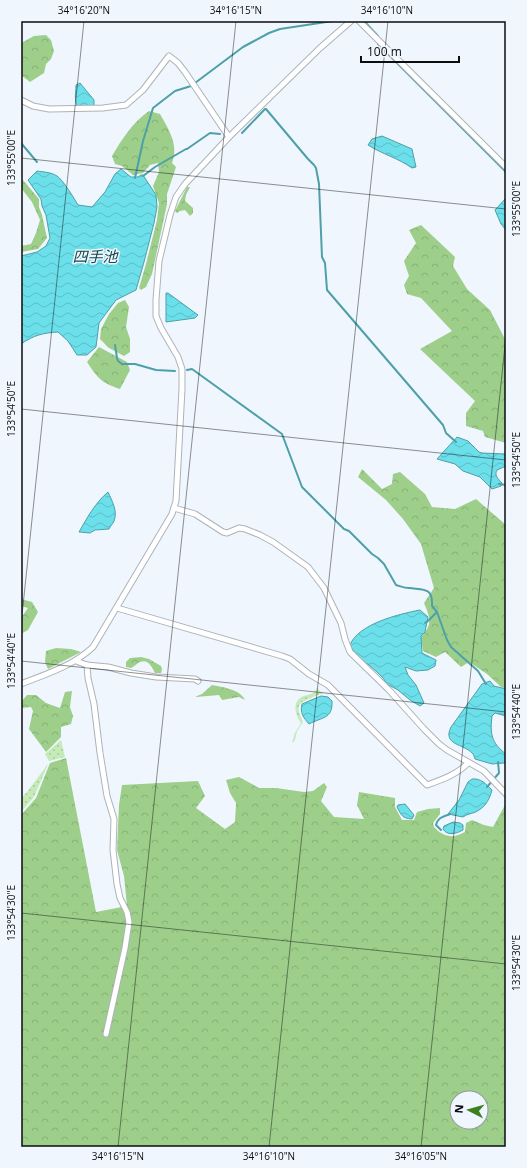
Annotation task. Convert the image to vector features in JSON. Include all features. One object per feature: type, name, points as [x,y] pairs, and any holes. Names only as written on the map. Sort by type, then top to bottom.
[{"type":"street","points":[[21,684],[76,661],[93,647],[172,514],[174,508],[182,390],[182,369],[178,357],[161,328],[156,316],[159,261],[170,214],[176,198],[185,184],[229,137],[320,48],[350,21]]},
{"type":"street","points":[[359,21],[506,168]]},
{"type":"street","points":[[21,100],[33,106],[49,109],[103,108],[126,105],[143,90],[169,56],[178,63],[194,84],[229,137]]},
{"type":"street","points":[[174,508],[195,514],[223,532],[227,533],[239,528],[260,535],[273,542],[308,567],[324,588],[341,623],[350,652],[389,690],[439,744],[468,763],[484,771],[506,794]]},
{"type":"street","points":[[116,608],[290,659],[309,674],[328,685],[427,785],[455,773],[468,763]]},
{"type":"street","points":[[76,661],[87,665],[108,667],[131,673],[156,677],[195,679],[198,681]]},
{"type":"street","points":[[87,665],[107,796],[114,819],[113,850],[117,884],[120,898],[127,912],[129,922],[125,948],[106,1034]]},
{"type":"green space","points":[[46,35],[51,40],[54,51],[51,59],[46,64],[44,73],[30,82],[21,75],[21,43],[34,36]]},
{"type":"green space","points":[[149,111],[160,114],[170,132],[174,144],[174,156],[172,163],[176,167],[167,194],[167,204],[152,274],[146,287],[141,290],[139,288],[157,220],[159,203],[153,186],[159,172],[158,163],[150,165],[143,173],[133,175],[122,166],[115,164],[112,156],[133,126]]},
{"type":"green space","points":[[23,180],[39,199],[39,207],[47,238],[38,249],[21,252],[21,246],[31,244],[40,220],[32,202],[21,188],[21,182]]},
{"type":"green space","points":[[187,187],[190,187],[185,201],[193,208],[193,213],[190,216],[185,210],[177,213],[175,211]]},
{"type":"green space","points":[[421,225],[455,257],[453,266],[467,289],[490,310],[506,341],[506,443],[485,437],[483,431],[466,426],[466,413],[475,401],[420,349],[452,331],[421,298],[407,294],[404,285],[409,276],[404,261],[416,243],[409,230]]},
{"type":"green space","points":[[125,300],[129,307],[126,327],[130,339],[130,352],[124,356],[109,348],[100,339],[101,329],[109,314],[118,303]]},
{"type":"green space","points":[[99,347],[127,362],[130,370],[120,389],[101,380],[94,373],[87,362]]},
{"type":"green space","points":[[362,469],[382,489],[392,484],[393,474],[400,472],[425,494],[432,507],[455,509],[476,499],[506,525],[506,688],[501,687],[487,674],[469,662],[461,667],[445,652],[436,657],[423,651],[421,637],[429,625],[429,617],[424,603],[434,588],[421,544],[403,519],[386,500],[358,477]]},
{"type":"green space","points":[[21,599],[32,602],[38,612],[28,630],[21,634],[21,618],[28,608],[21,606]]},
{"type":"green space","points":[[56,648],[71,649],[81,652],[48,669],[45,662],[46,651]]},
{"type":"green space","points":[[141,657],[149,659],[161,666],[161,673],[155,673],[149,664],[143,661],[131,668],[126,667],[126,662],[130,658]]},
{"type":"green space","points":[[212,685],[235,691],[243,696],[245,700],[239,697],[222,700],[219,695],[196,697]]},
{"type":"green space","points":[[317,688],[323,694],[317,695],[302,702],[299,707],[299,713],[303,722],[297,731],[295,740],[292,743],[295,733],[301,723],[296,711],[296,704],[301,697],[313,693]]},
{"type":"green space","points":[[72,691],[70,707],[73,716],[71,724],[61,727],[61,737],[46,752],[29,729],[33,711],[31,707],[22,708],[21,702],[27,695],[36,695],[46,703],[60,708],[65,692]]},
{"type":"green space","points":[[61,740],[65,757],[49,761],[45,754]]},
{"type":"green space","points":[[66,758],[96,912],[127,906],[124,876],[117,850],[119,805],[122,785],[198,781],[205,796],[196,808],[225,829],[235,822],[236,803],[230,793],[226,780],[239,777],[259,788],[276,788],[304,792],[313,791],[324,783],[327,787],[321,801],[334,817],[364,819],[357,805],[359,792],[395,798],[395,807],[402,820],[414,820],[417,812],[440,808],[440,814],[433,823],[434,827],[441,833],[448,836],[456,836],[465,832],[466,823],[472,820],[493,827],[505,805],[506,1147],[21,1147],[21,815],[36,798],[50,763]]},
{"type":"green space","points":[[48,764],[34,797],[21,812],[21,798]]},
{"type":"water","points":[[80,83],[94,100],[94,106],[77,106],[75,97],[76,85]]},
{"type":"water","points":[[382,136],[412,149],[416,167],[412,168],[368,145],[372,139]]},
{"type":"water","name":"四手池","points":[[121,169],[131,177],[143,175],[156,195],[157,207],[154,223],[136,290],[116,300],[99,323],[96,347],[87,355],[77,355],[68,341],[58,332],[39,335],[30,338],[21,344],[21,256],[37,252],[46,246],[50,238],[46,215],[41,199],[28,180],[37,171],[55,175],[65,185],[78,205],[92,207],[105,192],[115,174]]},
{"type":"water","points":[[506,198],[506,230],[501,224],[495,210]]},
{"type":"water","points":[[166,293],[198,315],[195,318],[166,322]]},
{"type":"water","points":[[457,437],[468,441],[479,452],[506,454],[506,466],[497,470],[496,472],[497,477],[502,483],[501,486],[492,489],[480,477],[463,471],[455,464],[437,459]]},
{"type":"water","points":[[108,492],[114,506],[115,514],[114,521],[109,529],[95,530],[90,533],[79,532],[95,506]]},
{"type":"water","points":[[420,610],[428,617],[425,632],[421,636],[422,653],[436,660],[435,666],[428,670],[416,671],[405,667],[408,675],[416,685],[424,703],[420,706],[387,684],[377,672],[356,655],[350,645],[361,631],[380,621]]},
{"type":"water","points":[[490,681],[494,686],[506,689],[506,716],[495,713],[492,716],[491,728],[494,742],[506,754],[506,761],[504,763],[492,764],[475,759],[473,753],[452,741],[449,737],[451,727],[482,684]]},
{"type":"water","points":[[321,696],[328,697],[332,701],[331,711],[326,717],[309,724],[302,715],[302,704]]},
{"type":"water","points":[[472,779],[481,780],[492,790],[486,804],[477,811],[463,817],[448,814],[459,800],[468,782]]},
{"type":"water","points":[[405,804],[414,815],[412,819],[403,816],[397,807],[398,805]]},
{"type":"water","points":[[453,822],[463,825],[463,830],[452,834],[447,833],[443,829],[444,826]]},
{"type":"waterway","points":[[135,178],[143,141],[153,108],[175,91],[191,86],[243,47],[269,33],[280,29],[333,21]]},
{"type":"waterway","points":[[364,21],[378,36]]},
{"type":"waterway","points":[[378,44],[506,172]]},
{"type":"waterway","points":[[242,133],[266,109],[314,165],[319,184],[322,257],[325,263],[327,290],[443,425],[446,433],[456,442]]},
{"type":"waterway","points":[[143,176],[210,133],[220,134]]},
{"type":"waterway","points":[[21,143],[37,162]]},
{"type":"waterway","points":[[115,345],[118,361],[122,364],[135,364],[156,370],[175,371]]},
{"type":"waterway","points":[[187,370],[192,369],[282,434],[302,487],[344,529],[349,531],[384,564],[396,585],[429,592],[431,595],[432,606],[437,612],[425,623]]},
{"type":"waterway","points":[[499,484],[506,485]]},
{"type":"waterway","points":[[437,612],[451,647],[478,671],[486,684]]},
{"type":"waterway","points":[[487,787],[499,773],[498,762]]},
{"type":"waterway","points":[[441,830],[436,825],[438,820],[450,814]]}]
